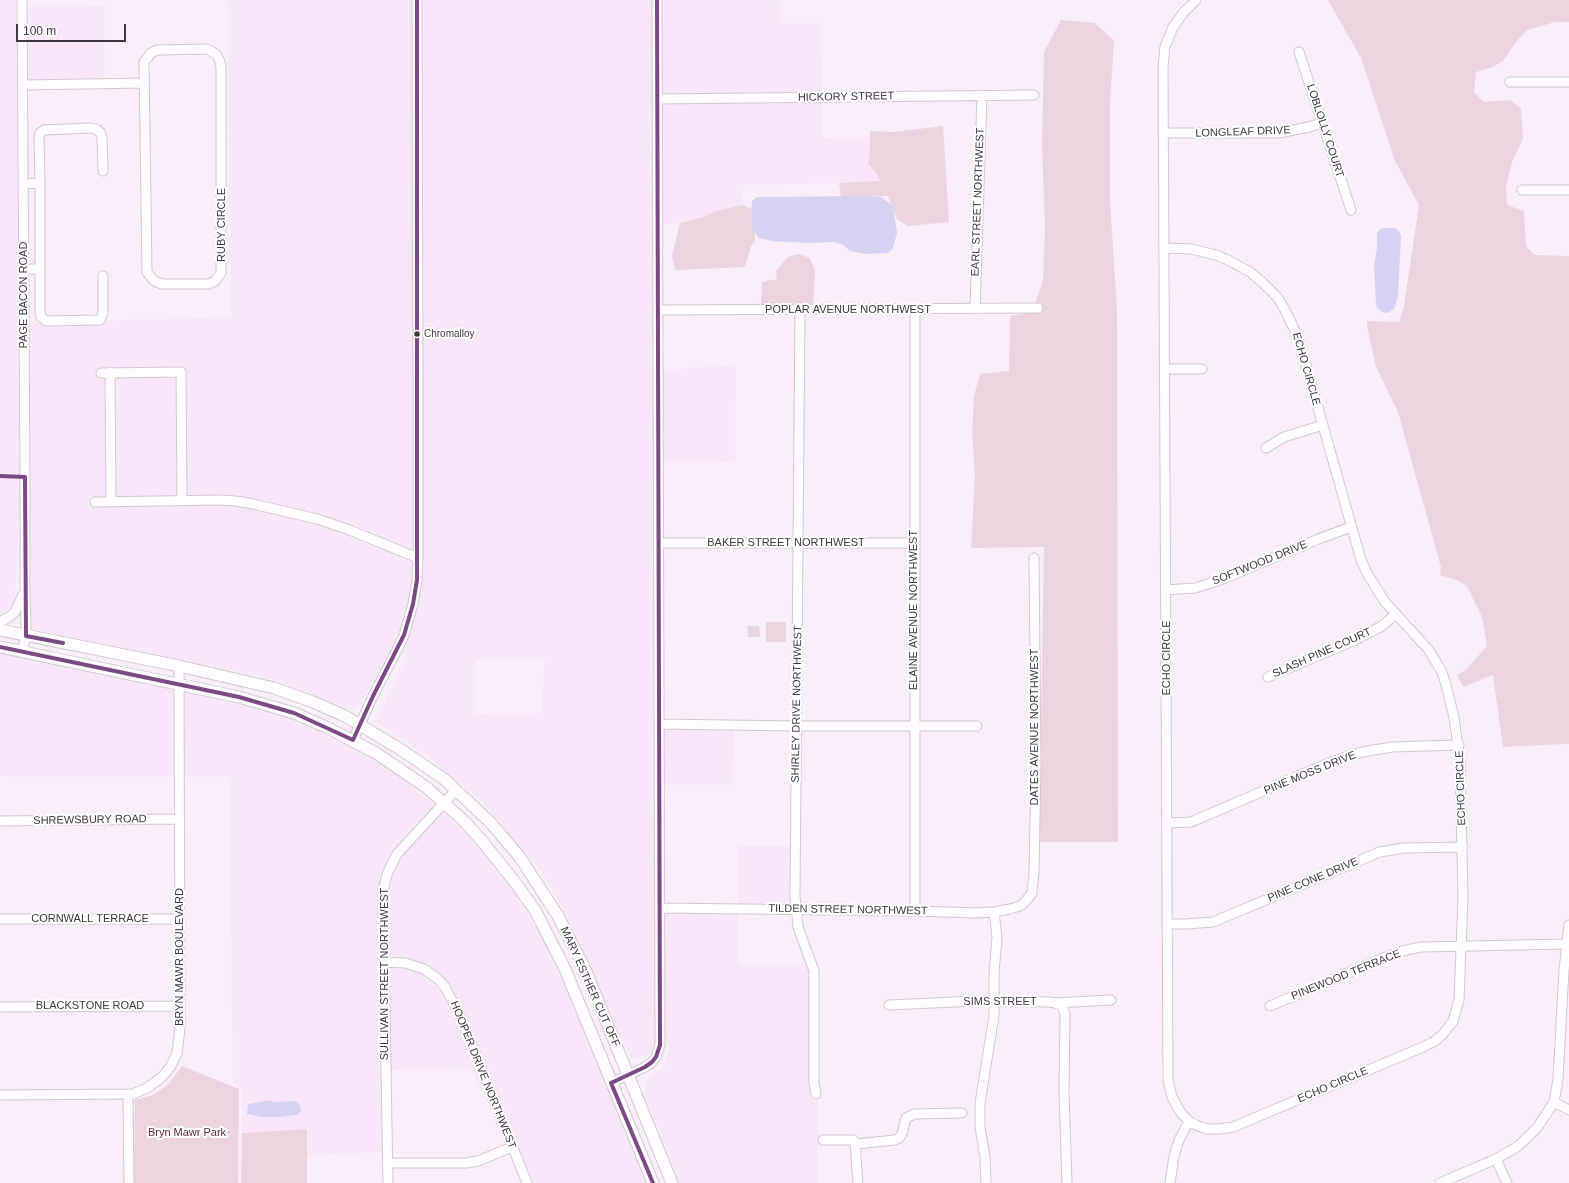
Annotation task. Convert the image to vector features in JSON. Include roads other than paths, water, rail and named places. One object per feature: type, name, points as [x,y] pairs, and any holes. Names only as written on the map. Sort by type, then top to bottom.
[{"type":"main road","name":"MARY ESTHER CUT OFF","points":[[0,630],[179,666],[274,688],[323,706],[361,725],[416,759],[444,779],[490,822],[515,852],[558,916],[585,969],[672,1183]]},
{"type":"main road","name":"MARY ESTHER CUT OFF","points":[[0,648],[265,703],[294,713],[353,740],[400,769],[444,803],[482,841],[514,881],[530,903],[550,938],[565,969],[653,1183]]},
{"type":"main road","points":[[530,903],[544,894]]},
{"type":"street","name":"PAGE BACON ROAD","points":[[22,0],[26,636],[22,652]]},
{"type":"street","points":[[353,740],[373,696],[395,654],[409,619],[415,590],[418,558],[416,0]]},
{"type":"street","points":[[611,1083],[652,1062],[656,1057],[660,1045],[657,0]]},
{"type":"street","name":"ECHO CIRCLE","points":[[1164,248],[1191,249],[1206,252],[1228,260],[1250,272],[1262,282],[1277,298],[1285,310],[1298,337],[1361,560],[1368,575],[1385,602],[1428,649],[1442,672],[1448,690],[1459,745],[1462,793],[1462,946],[1457,1011],[1453,1021],[1443,1034],[1435,1041],[1233,1127],[1219,1129],[1207,1129],[1189,1121],[1180,1113],[1174,1103],[1169,1088],[1167,924],[1163,67],[1169,36],[1177,21],[1196,0]]},
{"type":"street","name":"RUBY CIRCLE","points":[[208,49],[216,54],[219,59],[221,66],[222,268],[215,281],[209,284],[161,284],[152,280],[147,272],[144,83],[144,62],[154,51],[208,49]]},
{"type":"street","name":"LOBLOLLY COURT","points":[[1299,52],[1321,123],[1351,210]]},
{"type":"street","points":[[1510,82],[1569,82]]},
{"type":"street","points":[[22,85],[144,83]]},
{"type":"street","name":"HICKORY STREET","points":[[658,99],[1034,95]]},
{"type":"street","name":"EARL STREET NORTHWEST","points":[[975,309],[982,96]]},
{"type":"street","name":"LONGLEAF DRIVE","points":[[1164,133],[1280,133],[1321,123]]},
{"type":"street","points":[[103,171],[102,138],[101,133],[97,130],[92,128],[44,130],[40,133],[41,317],[46,320],[100,320],[104,313],[103,276]]},
{"type":"street","points":[[23,184],[40,183]]},
{"type":"street","points":[[1522,190],[1569,190]]},
{"type":"street","points":[[24,269],[40,269]]},
{"type":"street","name":"POPLAR AVENUE NORTHWEST","points":[[658,310],[1038,308]]},
{"type":"street","name":"ELAINE AVENUE NORTHWEST","points":[[914,911],[915,309]]},
{"type":"street","name":"SHIRLEY DRIVE NORTHWEST","points":[[800,310],[795,854],[796,909],[798,928],[814,972],[814,1083],[816,1094]]},
{"type":"street","points":[[1165,369],[1202,369]]},
{"type":"street","points":[[111,502],[106,372],[181,372],[182,501]]},
{"type":"street","points":[[1266,448],[1284,437],[1322,425]]},
{"type":"street","points":[[96,502],[230,501],[254,504],[317,519],[371,538],[418,558]]},
{"type":"street","name":"SOFTWOOD DRIVE","points":[[1166,590],[1195,588],[1223,580],[1321,538],[1351,527]]},
{"type":"street","name":"BAKER STREET NORTHWEST","points":[[659,543],[914,544]]},
{"type":"street","name":"DATES AVENUE NORTHWEST","points":[[1030,895],[1034,883],[1035,842],[1034,558]]},
{"type":"street","name":"PAGE BACON ROAD","points":[[0,622],[15,612],[25,591]]},
{"type":"street","name":"SLASH PINE COURT","points":[[1268,677],[1355,640],[1382,626],[1396,614]]},
{"type":"street","name":"BRYN MAWR BOULEVARD","points":[[0,1095],[133,1094],[147,1088],[162,1077],[171,1066],[179,1046],[180,1006],[179,666]]},
{"type":"street","points":[[659,724],[977,726]]},
{"type":"street","name":"PINE MOSS DRIVE","points":[[1167,823],[1191,822],[1331,762],[1362,752],[1392,748],[1459,745]]},
{"type":"street","name":"SULLIVAN STREET NORTHWEST","points":[[388,1183],[383,897],[388,872],[397,854],[456,790]]},
{"type":"street","name":"SHREWSBURY ROAD","points":[[0,821],[179,819]]},
{"type":"street","name":"PINE CONE DRIVE","points":[[1167,924],[1200,924],[1213,922],[1380,852],[1409,848],[1463,847]]},
{"type":"street","name":"TILDEN STREET NORTHWEST","points":[[660,908],[976,913],[994,912],[1020,906],[1030,895]]},
{"type":"street","points":[[986,1183],[985,1158],[980,1127],[980,1103],[994,1016],[994,974],[997,937],[994,912]]},
{"type":"street","name":"CORNWALL TERRACE","points":[[0,919],[180,918]]},
{"type":"street","points":[[1440,1183],[1510,1152],[1528,1139],[1547,1116],[1554,1102],[1558,1079],[1569,925]]},
{"type":"street","name":"PINEWOOD TERRACE","points":[[1270,1006],[1376,961],[1402,951],[1421,947],[1567,944]]},
{"type":"street","name":"HOOPER DRIVE NORTHWEST","points":[[384,962],[405,963],[424,969],[438,979],[445,987],[460,1016],[527,1183]]},
{"type":"street","name":"SIMS STREET","points":[[889,1005],[995,1001],[1055,1003],[1111,1000]]},
{"type":"street","points":[[1055,1003],[1062,1006],[1065,1014],[1064,1093],[1067,1183]]},
{"type":"street","name":"BLACKSTONE ROAD","points":[[0,1007],[180,1006]]},
{"type":"street","points":[[128,1094],[129,1183]]},
{"type":"street","points":[[1554,1102],[1569,1110]]},
{"type":"street","points":[[856,1144],[895,1140],[899,1138],[902,1134],[906,1118],[914,1114],[962,1113]]},
{"type":"street","points":[[1170,1183],[1174,1156],[1179,1140],[1189,1121]]},
{"type":"street","points":[[823,1140],[853,1140],[856,1144],[858,1183]]},
{"type":"street","points":[[387,1163],[466,1163],[478,1161],[512,1147]]},
{"type":"street","points":[[1496,1159],[1507,1183]]},
{"type":"place","name":"Chromalloy","points":[[417,334]]},
{"type":"park label","name":"Bryn Mawr Park","points":[[187,1133]]}]
